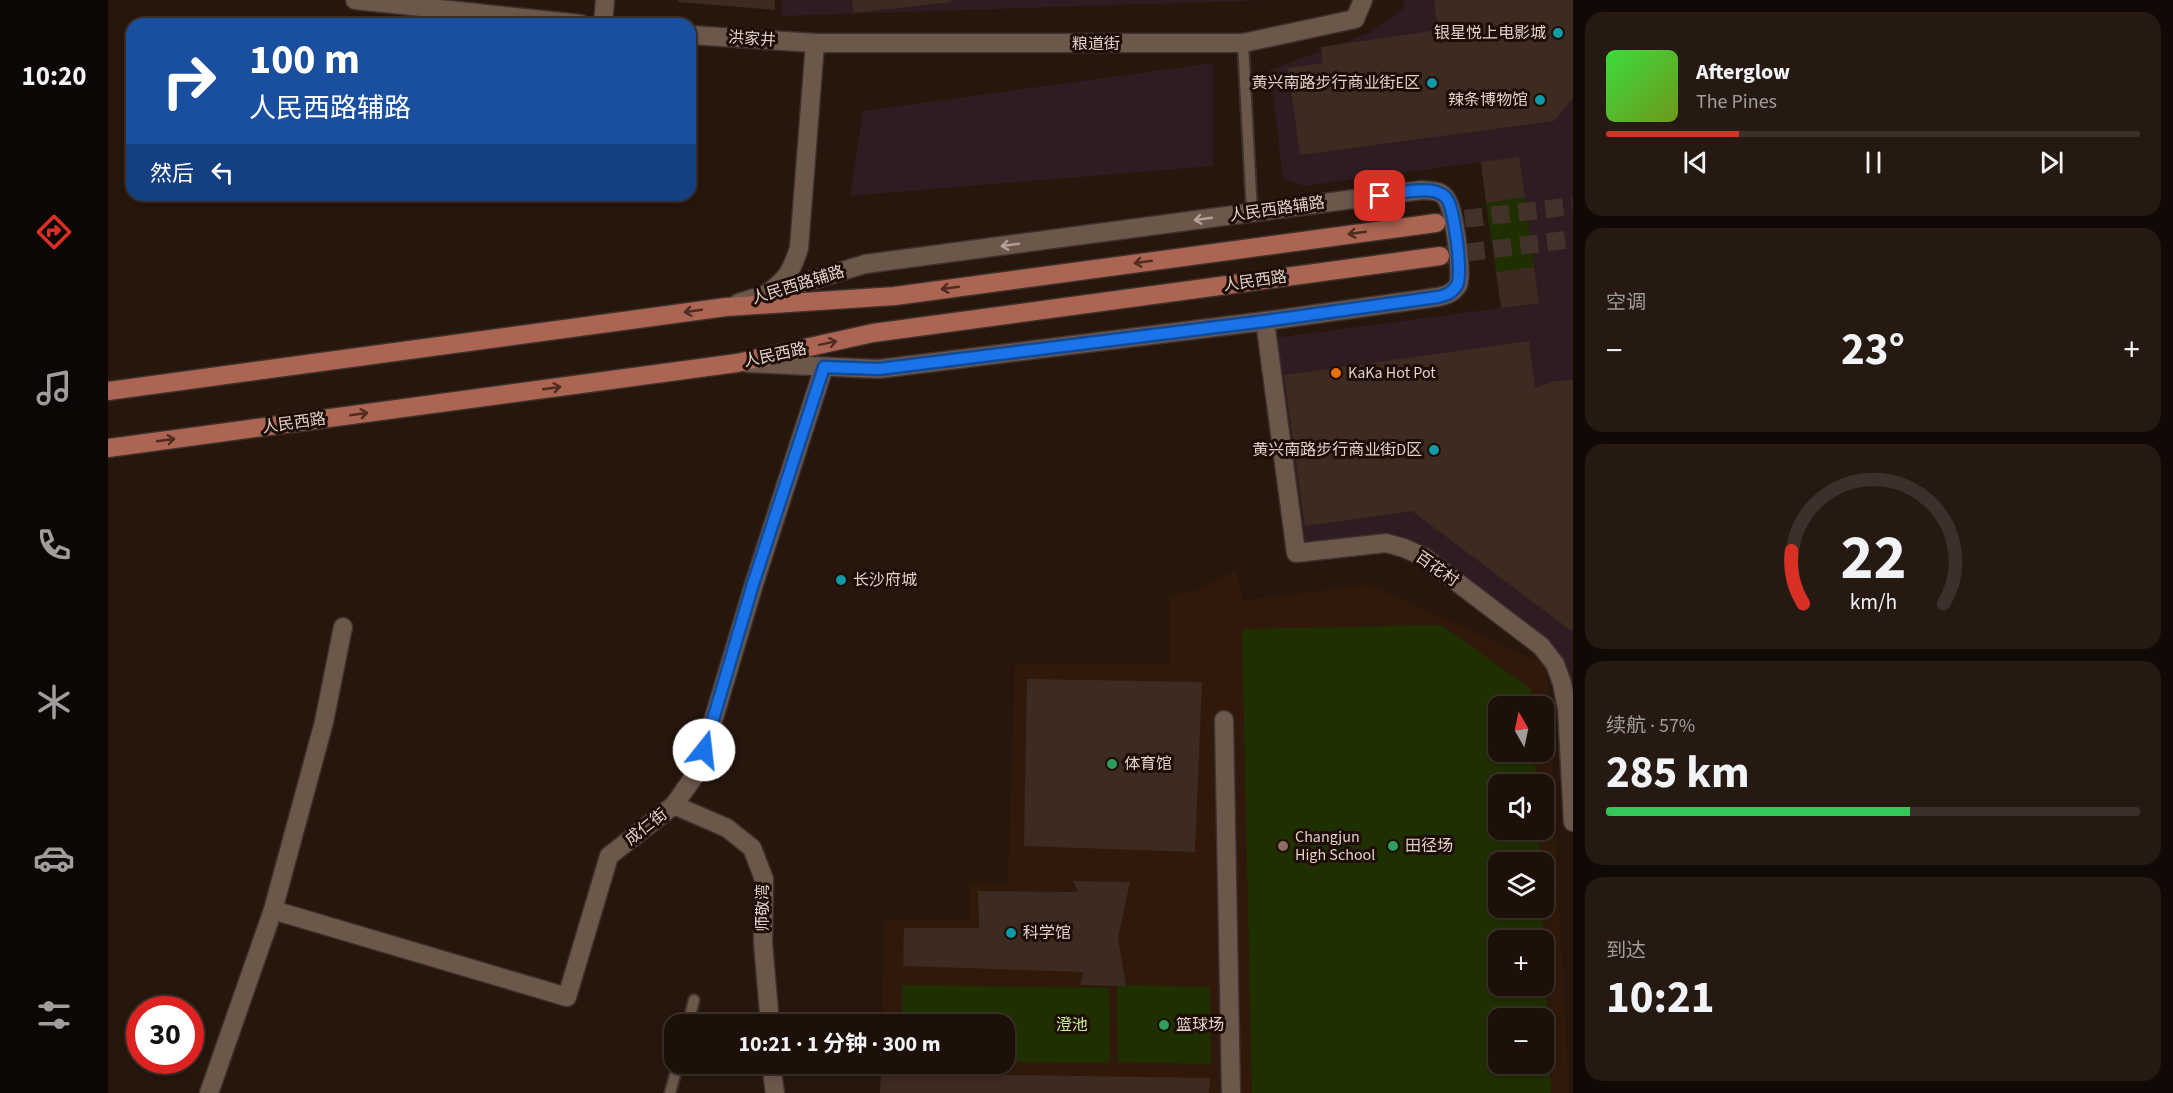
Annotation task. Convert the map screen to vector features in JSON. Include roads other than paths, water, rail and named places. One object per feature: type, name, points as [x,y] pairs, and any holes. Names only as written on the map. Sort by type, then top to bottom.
[{"type":"main road","name":"人民西路","points":[[108,391],[726,307],[895,296],[1436,223]]},
{"type":"main road","name":"人民西路","points":[[108,448],[736,363],[873,333],[1440,256]]},
{"type":"street","points":[[355,0],[524,18]]},
{"type":"street","points":[[604,18],[605,0]]},
{"type":"street","name":"粮道街","points":[[815,43],[1244,43],[1355,19],[1363,0]]},
{"type":"street","name":"洪家井","points":[[696,35],[815,43]]},
{"type":"street","points":[[768,294],[784,282],[794,265],[799,248],[815,43]]},
{"type":"street","name":"人民西路辅路","points":[[726,307],[865,264],[1422,190],[1437,191],[1447,199],[1452,213],[1460,270],[1459,283],[1451,293],[1438,297],[879,369],[736,363]]},
{"type":"street","name":"百花村","points":[[1265,321],[1296,553],[1386,543],[1404,548],[1424,557],[1540,646],[1555,664],[1567,709],[1573,822]]},
{"type":"street","name":"成仁街","points":[[273,910],[567,997],[609,856],[674,805],[698,771],[753,584],[824,367]]},
{"type":"street","points":[[209,1093],[273,910],[324,722],[343,627]]},
{"type":"street","points":[[1224,720],[1231,1093]]},
{"type":"street","name":"师敬湾","points":[[674,805],[726,828],[752,848],[764,879],[763,943],[769,1014]]},
{"type":"street","points":[[772,1074],[775,1093]]},
{"type":"lane","points":[[1244,43],[1252,213]]},
{"type":"lane","points":[[690,1014],[694,1000]]},
{"type":"lane","points":[[670,1093],[675,1074]]},
{"type":"tunnel","points":[[1438,222],[1573,206]]},
{"type":"tunnel","points":[[1440,256],[1573,239]]},
{"type":"place","name":"银星悦上电影城","points":[[1558,33]]},
{"type":"place","name":"黄兴南路步行商业街E区","points":[[1432,83]]},
{"type":"place","name":"辣条博物馆","points":[[1540,100]]},
{"type":"place","name":"KaKa Hot Pot","points":[[1336,373]]},
{"type":"place","name":"黄兴南路步行商业街D区","points":[[1434,450]]},
{"type":"place","name":"长沙府城","points":[[841,580]]},
{"type":"place","name":"体育馆","points":[[1112,764]]},
{"type":"place","name":"Changjun High School","points":[[1283,846]]},
{"type":"place","name":"田径场","points":[[1393,846]]},
{"type":"place","name":"科学馆","points":[[1011,933]]},
{"type":"place","name":"篮球场","points":[[1164,1025]]},
{"type":"park label","name":"澄池","points":[[1072,1025]]}]
